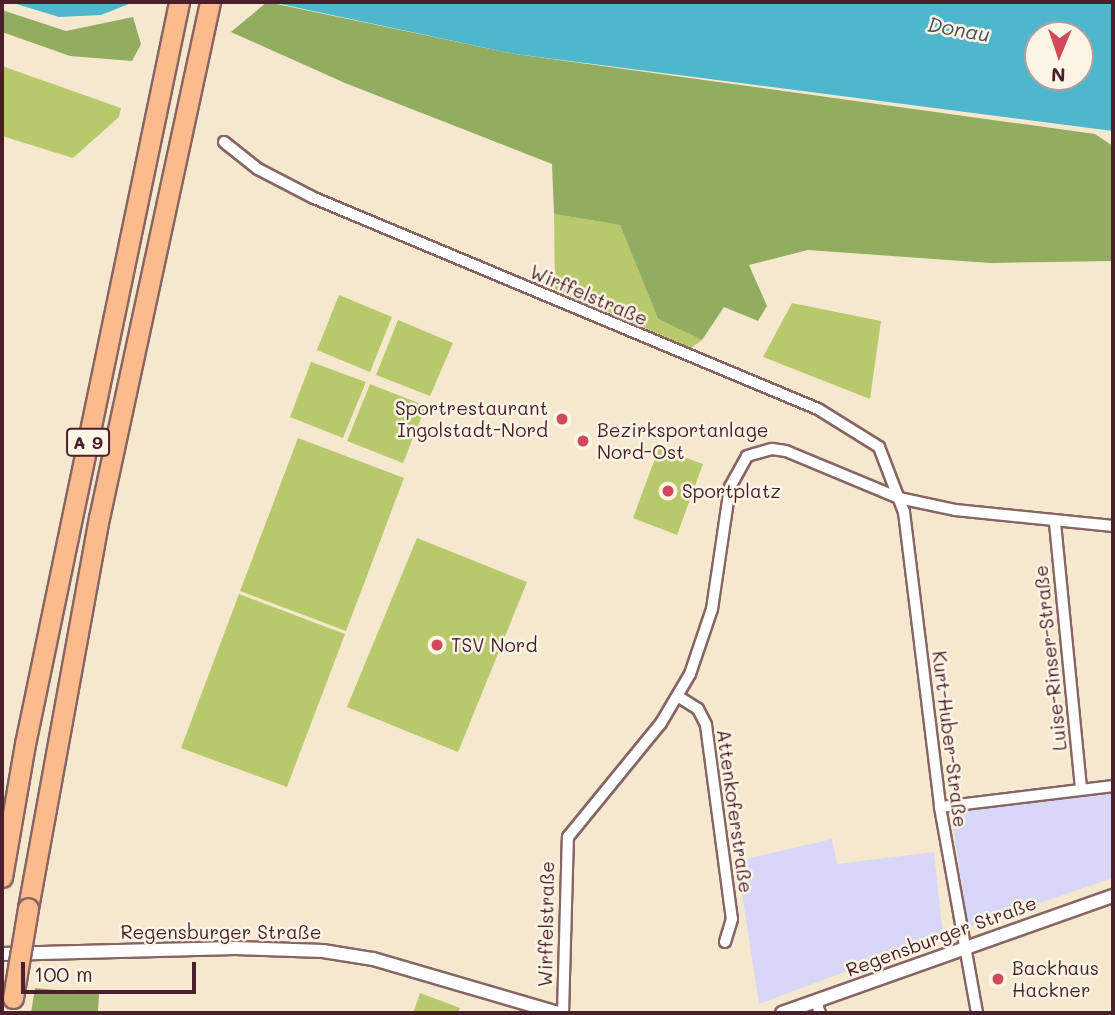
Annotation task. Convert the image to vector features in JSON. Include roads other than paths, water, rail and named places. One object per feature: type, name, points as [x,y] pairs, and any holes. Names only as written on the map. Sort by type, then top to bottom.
[{"type":"highway","name":"A 9","points":[[2,877],[25,744],[179,2]]},
{"type":"highway","name":"A 9","points":[[12,1005],[99,518],[182,146],[211,2]]},
{"type":"street","name":"Wirffelstraße","points":[[224,142],[258,169],[325,203],[818,409],[879,447],[888,471]]},
{"type":"street","name":"Wirffelstraße","points":[[560,1013],[568,837],[679,697],[712,609],[730,487],[739,465],[760,451],[786,451],[899,498]]},
{"type":"street","name":"Kurt-Huber-Straße","points":[[888,471],[899,498],[940,807],[977,1013]]},
{"type":"street","points":[[899,498],[1055,523],[1113,526]]},
{"type":"street","name":"Luise-Rinser-Straße","points":[[1055,523],[1081,789]]},
{"type":"street","name":"Attenkoferstraße","points":[[679,697],[698,709],[706,725],[732,919],[725,942]]},
{"type":"street","points":[[940,807],[1113,786]]},
{"type":"street","name":"Regensburger Straße","points":[[782,1013],[818,1007],[964,947],[1113,896]]},
{"type":"street","name":"Regensburger Straße","points":[[2,954],[235,948],[323,951],[373,959],[560,1013]]},
{"type":"water","points":[[10,2],[134,2],[101,15],[59,17]]},
{"type":"water","name":"Donau","points":[[271,2],[1113,2],[1113,131],[515,54]]},
{"type":"place","name":"Sportrestaurant Ingolstadt-Nord","points":[[562,419]]},
{"type":"place","name":"Bezirksportanlage Nord-Ost","points":[[583,441]]},
{"type":"place","name":"Sportplatz","points":[[668,491]]},
{"type":"place","name":"TSV Nord","points":[[437,645]]},
{"type":"place","name":"Backhaus Hackner","points":[[998,979]]}]
